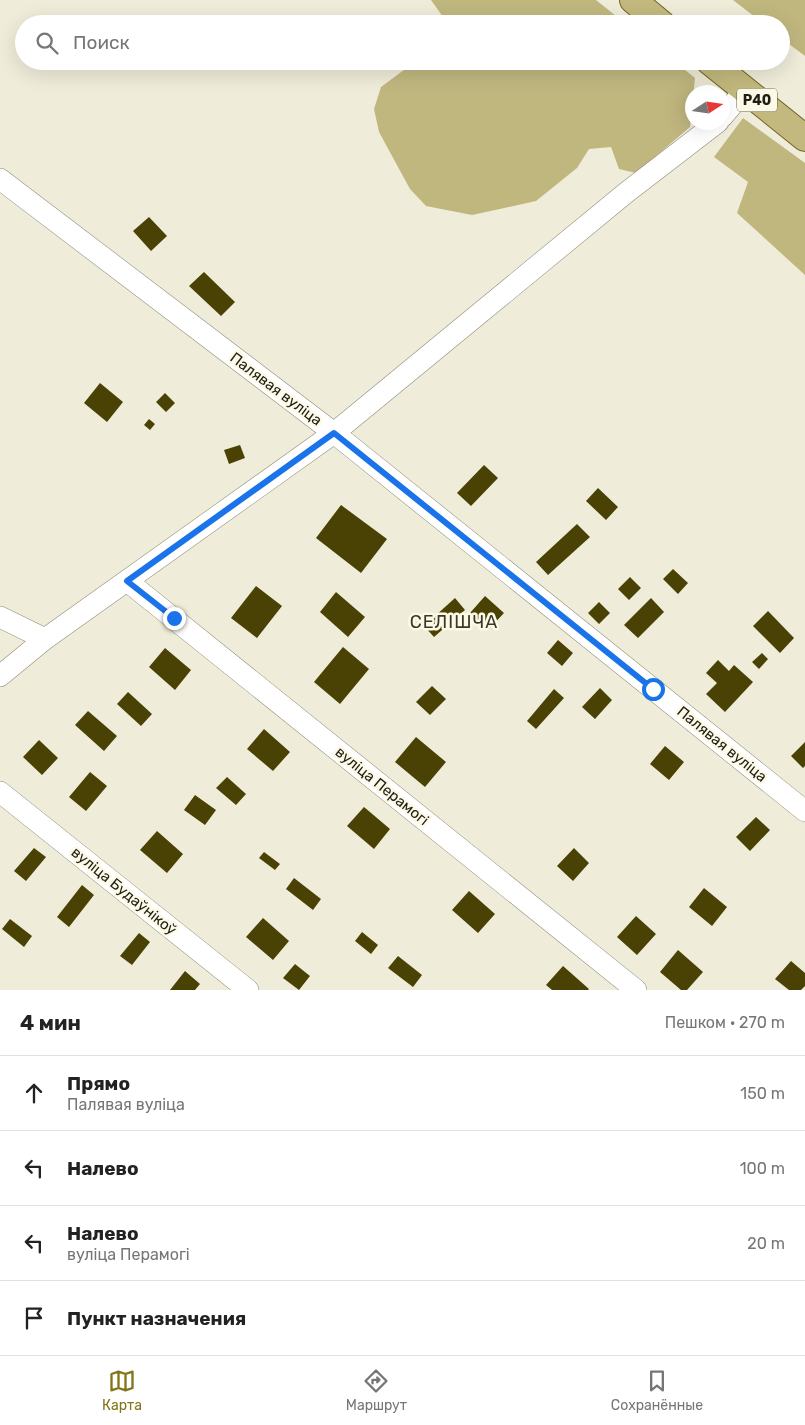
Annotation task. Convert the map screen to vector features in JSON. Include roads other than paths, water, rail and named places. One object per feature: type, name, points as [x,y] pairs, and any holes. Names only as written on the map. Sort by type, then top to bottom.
[{"type":"main road","points":[[633,0],[651,15]]},
{"type":"main road","name":"Р40","points":[[720,70],[805,138]]},
{"type":"street","points":[[730,108],[745,90]]},
{"type":"street","points":[[0,676],[45,639],[334,433],[627,192],[708,130]]},
{"type":"street","name":"Палявая вуліца","points":[[0,178],[334,433],[805,811]]},
{"type":"street","name":"вуліца Перамогі","points":[[127,581],[636,990]]},
{"type":"street","points":[[0,617],[45,639]]},
{"type":"street","name":"вуліца Будаўнікоў","points":[[0,792],[248,990]]},
{"type":"district","name":"СЕЛІШЧА","points":[[454,622]]}]
